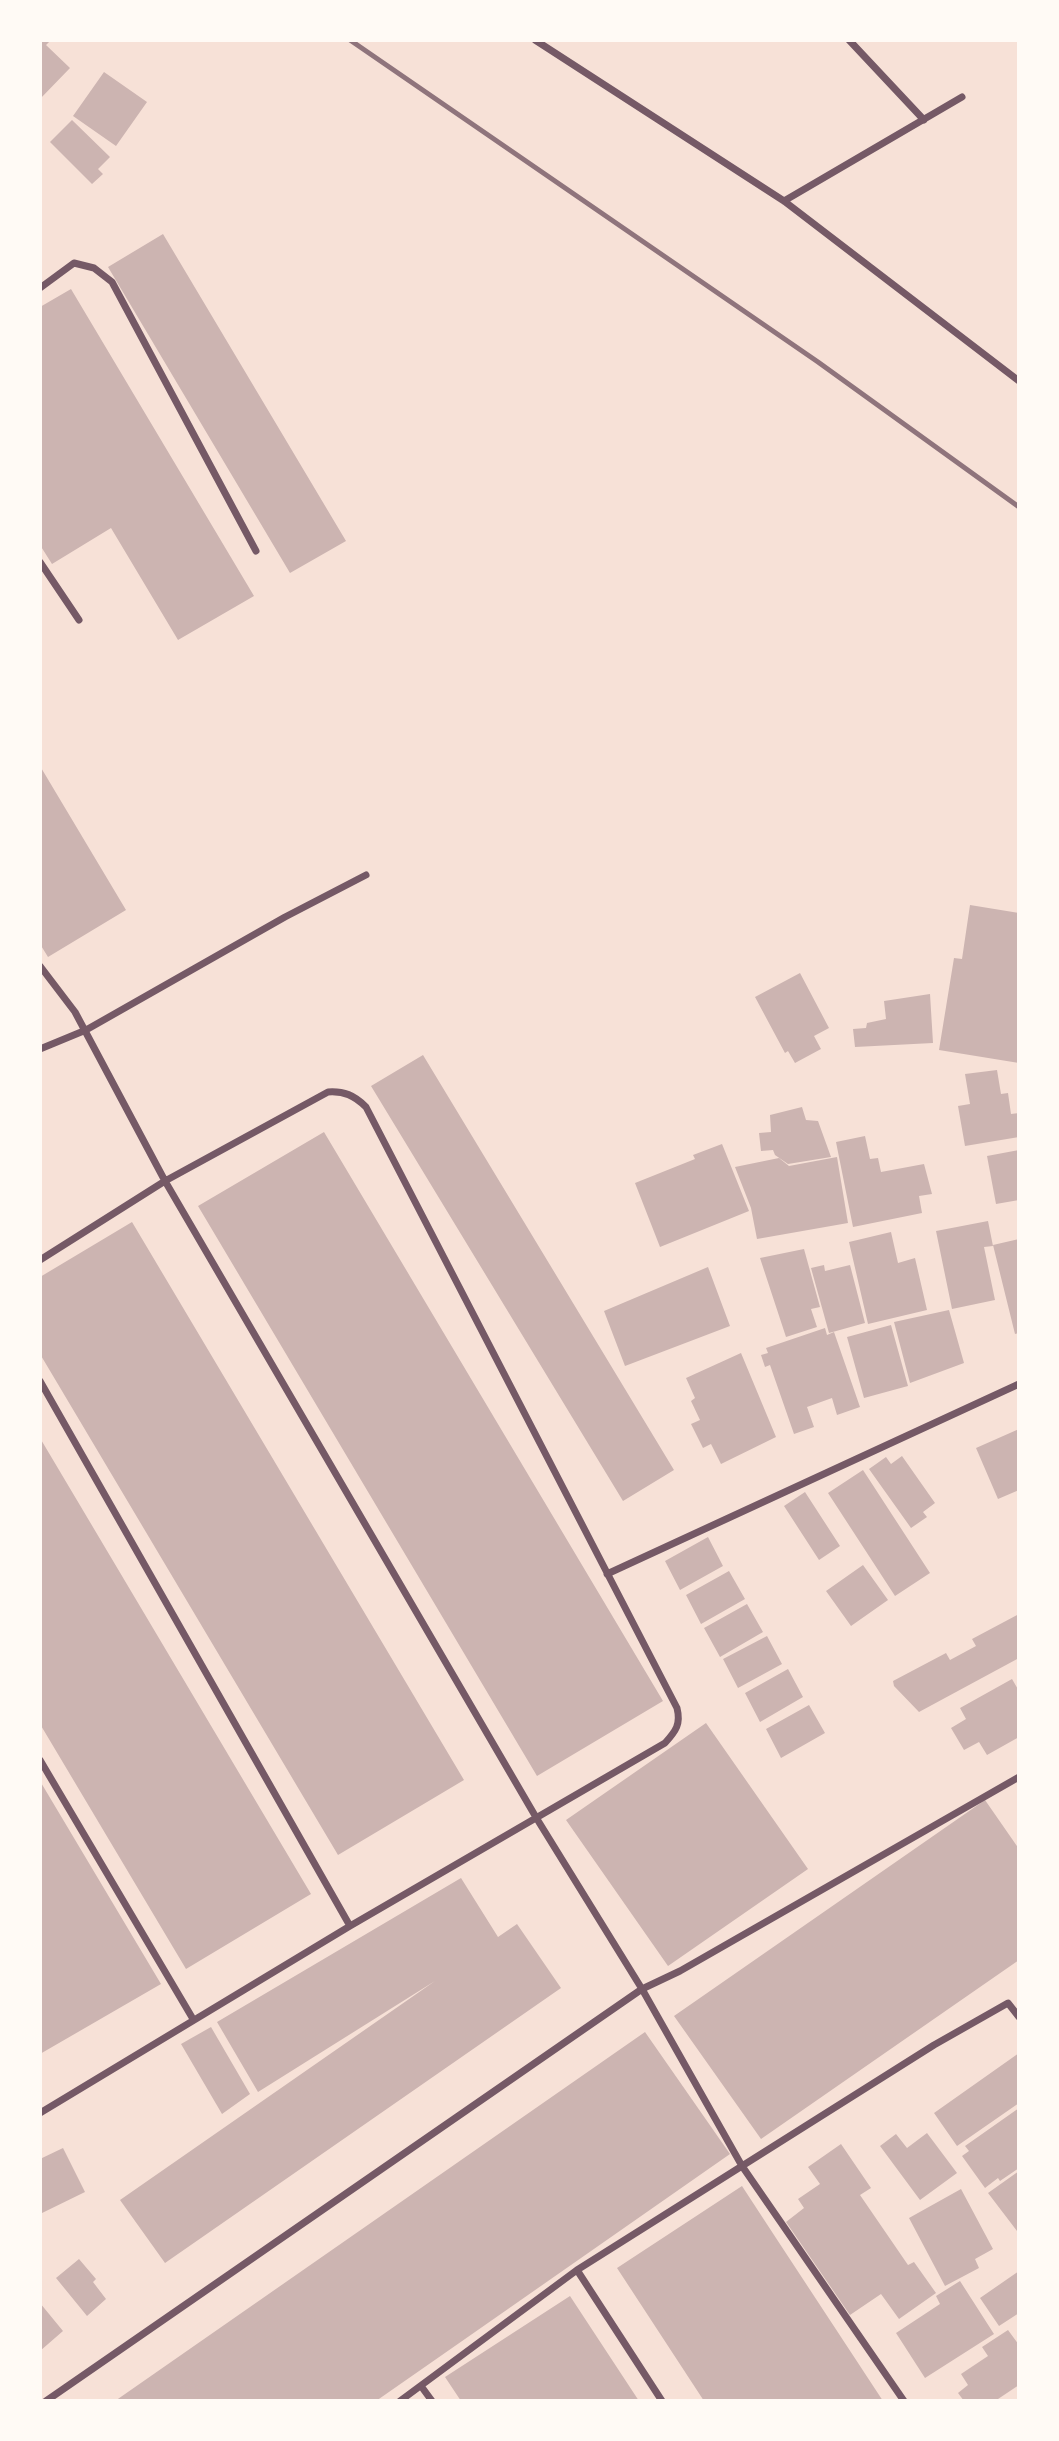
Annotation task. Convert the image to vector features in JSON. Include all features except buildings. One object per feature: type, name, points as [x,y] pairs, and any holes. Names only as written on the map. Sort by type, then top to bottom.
[{"type":"street","points":[[535,40],[784,201],[1019,381]]},
{"type":"street","points":[[849,40],[925,120]]},
{"type":"street","points":[[784,201],[962,97]]},
{"type":"street","points":[[40,288],[74,263],[94,268],[112,282],[256,551]]},
{"type":"street","points":[[40,562],[79,620]]},
{"type":"street","points":[[40,1049],[86,1030],[285,917],[366,875]]},
{"type":"street","points":[[42,968],[86,1030],[165,1181],[537,1819],[642,1989],[742,2166],[904,2401]]},
{"type":"street","points":[[40,1260],[165,1181],[328,1092],[350,1094],[366,1107],[677,1708],[680,1721],[665,1743],[350,1926],[40,2113]]},
{"type":"street","points":[[40,1381],[350,1926]]},
{"type":"street","points":[[607,1574],[1019,1384]]},
{"type":"street","points":[[40,1760],[193,2019]]},
{"type":"street","points":[[46,2401],[642,1989],[680,1971],[1019,1777]]},
{"type":"street","points":[[400,2401],[577,2270],[934,2045],[1008,2003],[1019,2017]]},
{"type":"street","points":[[577,2270],[662,2401]]},
{"type":"street","points":[[421,2386],[432,2401]]},
{"type":"railway","points":[[350,40],[818,362],[1019,507]]}]
